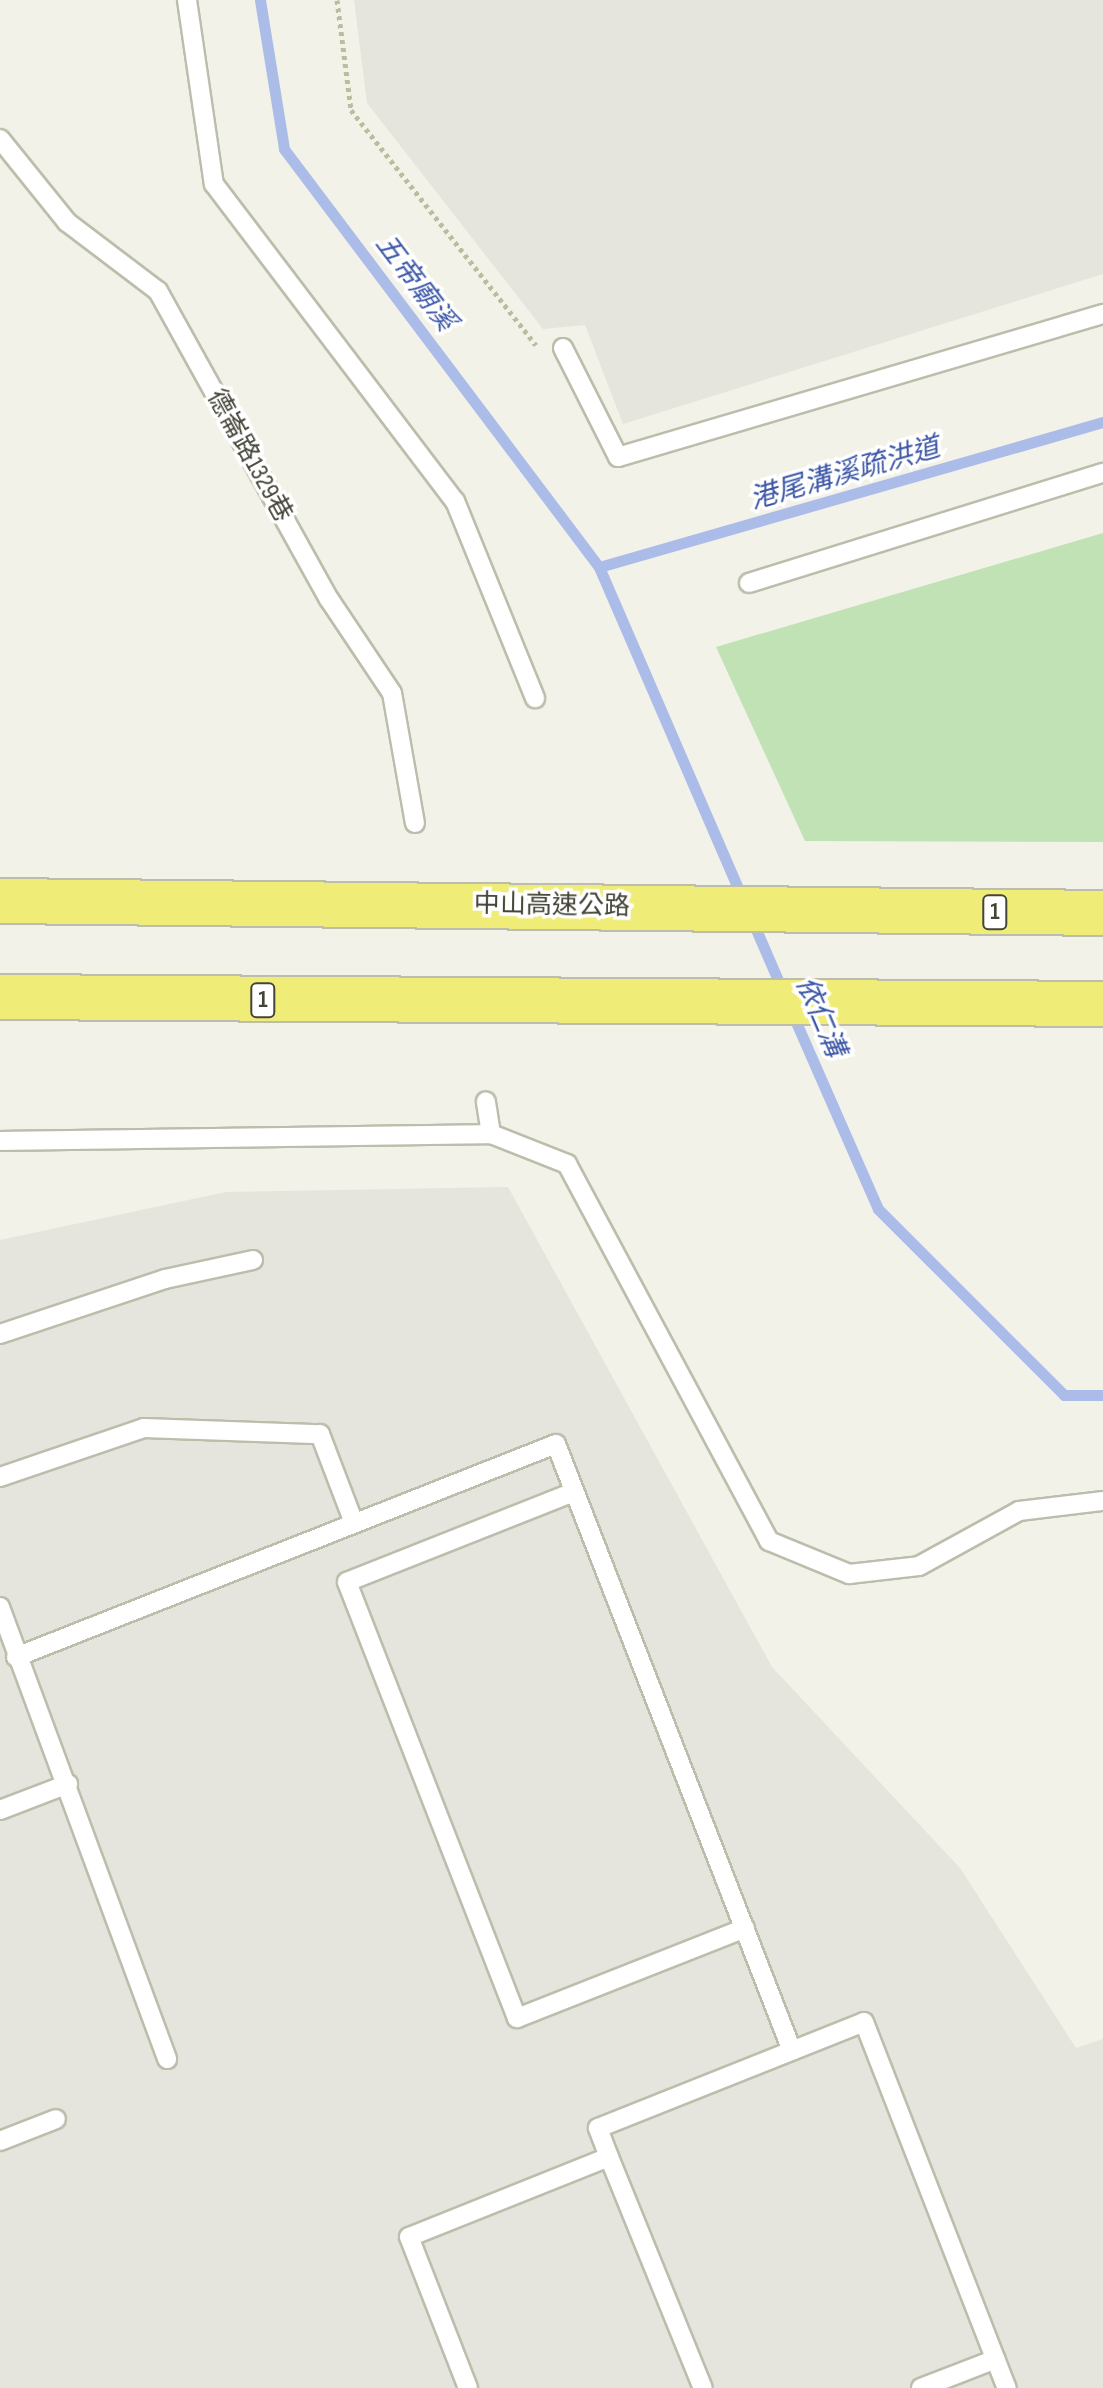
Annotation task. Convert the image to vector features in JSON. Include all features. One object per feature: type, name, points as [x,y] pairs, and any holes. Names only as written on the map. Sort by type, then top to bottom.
[{"type":"highway","name":"中山高速公路","points":[[0,901],[1103,913]]},
{"type":"highway","name":"1","points":[[0,997],[1103,1004]]},
{"type":"lane","points":[[187,0],[214,184],[455,501],[535,698]]},
{"type":"lane","name":"德崙路1329巷","points":[[0,139],[67,222],[158,291],[329,599],[392,693],[415,823]]},
{"type":"lane","points":[[563,348],[618,457],[1103,314]]},
{"type":"lane","points":[[749,583],[1103,473]]},
{"type":"lane","points":[[486,1101],[491,1134]]},
{"type":"lane","points":[[0,1141],[491,1134],[567,1164],[769,1541],[849,1574],[919,1566],[1019,1511],[1103,1501]]},
{"type":"lane","points":[[0,1334],[165,1279],[253,1260]]},
{"type":"lane","points":[[0,1477],[144,1428],[320,1434],[354,1523]]},
{"type":"lane","points":[[16,1657],[556,1444],[792,2051]]},
{"type":"lane","points":[[574,1492],[347,1582],[517,2018],[745,1928]]},
{"type":"lane","points":[[0,1607],[16,1657],[68,1784],[167,2059]]},
{"type":"lane","points":[[0,1810],[68,1784]]},
{"type":"lane","points":[[703,2388],[598,2128],[864,2022],[1007,2388]]},
{"type":"lane","points":[[0,2141],[56,2119]]},
{"type":"lane","points":[[468,2388],[409,2237],[609,2157]]},
{"type":"lane","points":[[921,2388],[996,2359]]},
{"type":"path","points":[[337,0],[351,110],[534,345],[563,348]]},
{"type":"shaded area","points":[[354,0],[1103,0],[1103,274],[623,424],[585,325],[543,329],[367,103]]},
{"type":"shaded area","points":[[508,1187],[772,1667],[960,1868],[1076,2048],[1103,2039],[1103,2388],[0,2388],[0,1240],[226,1192]]},
{"type":"green space","points":[[1103,533],[1103,842],[805,841],[716,647]]},
{"type":"waterway","name":"五帝廟溪","points":[[260,0],[284,149],[599,567],[743,899]]},
{"type":"waterway","name":"港尾溝溪疏洪道","points":[[599,567],[1103,422]]},
{"type":"waterway","name":"依仁溝","points":[[751,918],[784,994]]},
{"type":"waterway","name":"依仁溝","points":[[792,1013],[878,1209],[1064,1395],[1103,1395]]}]
